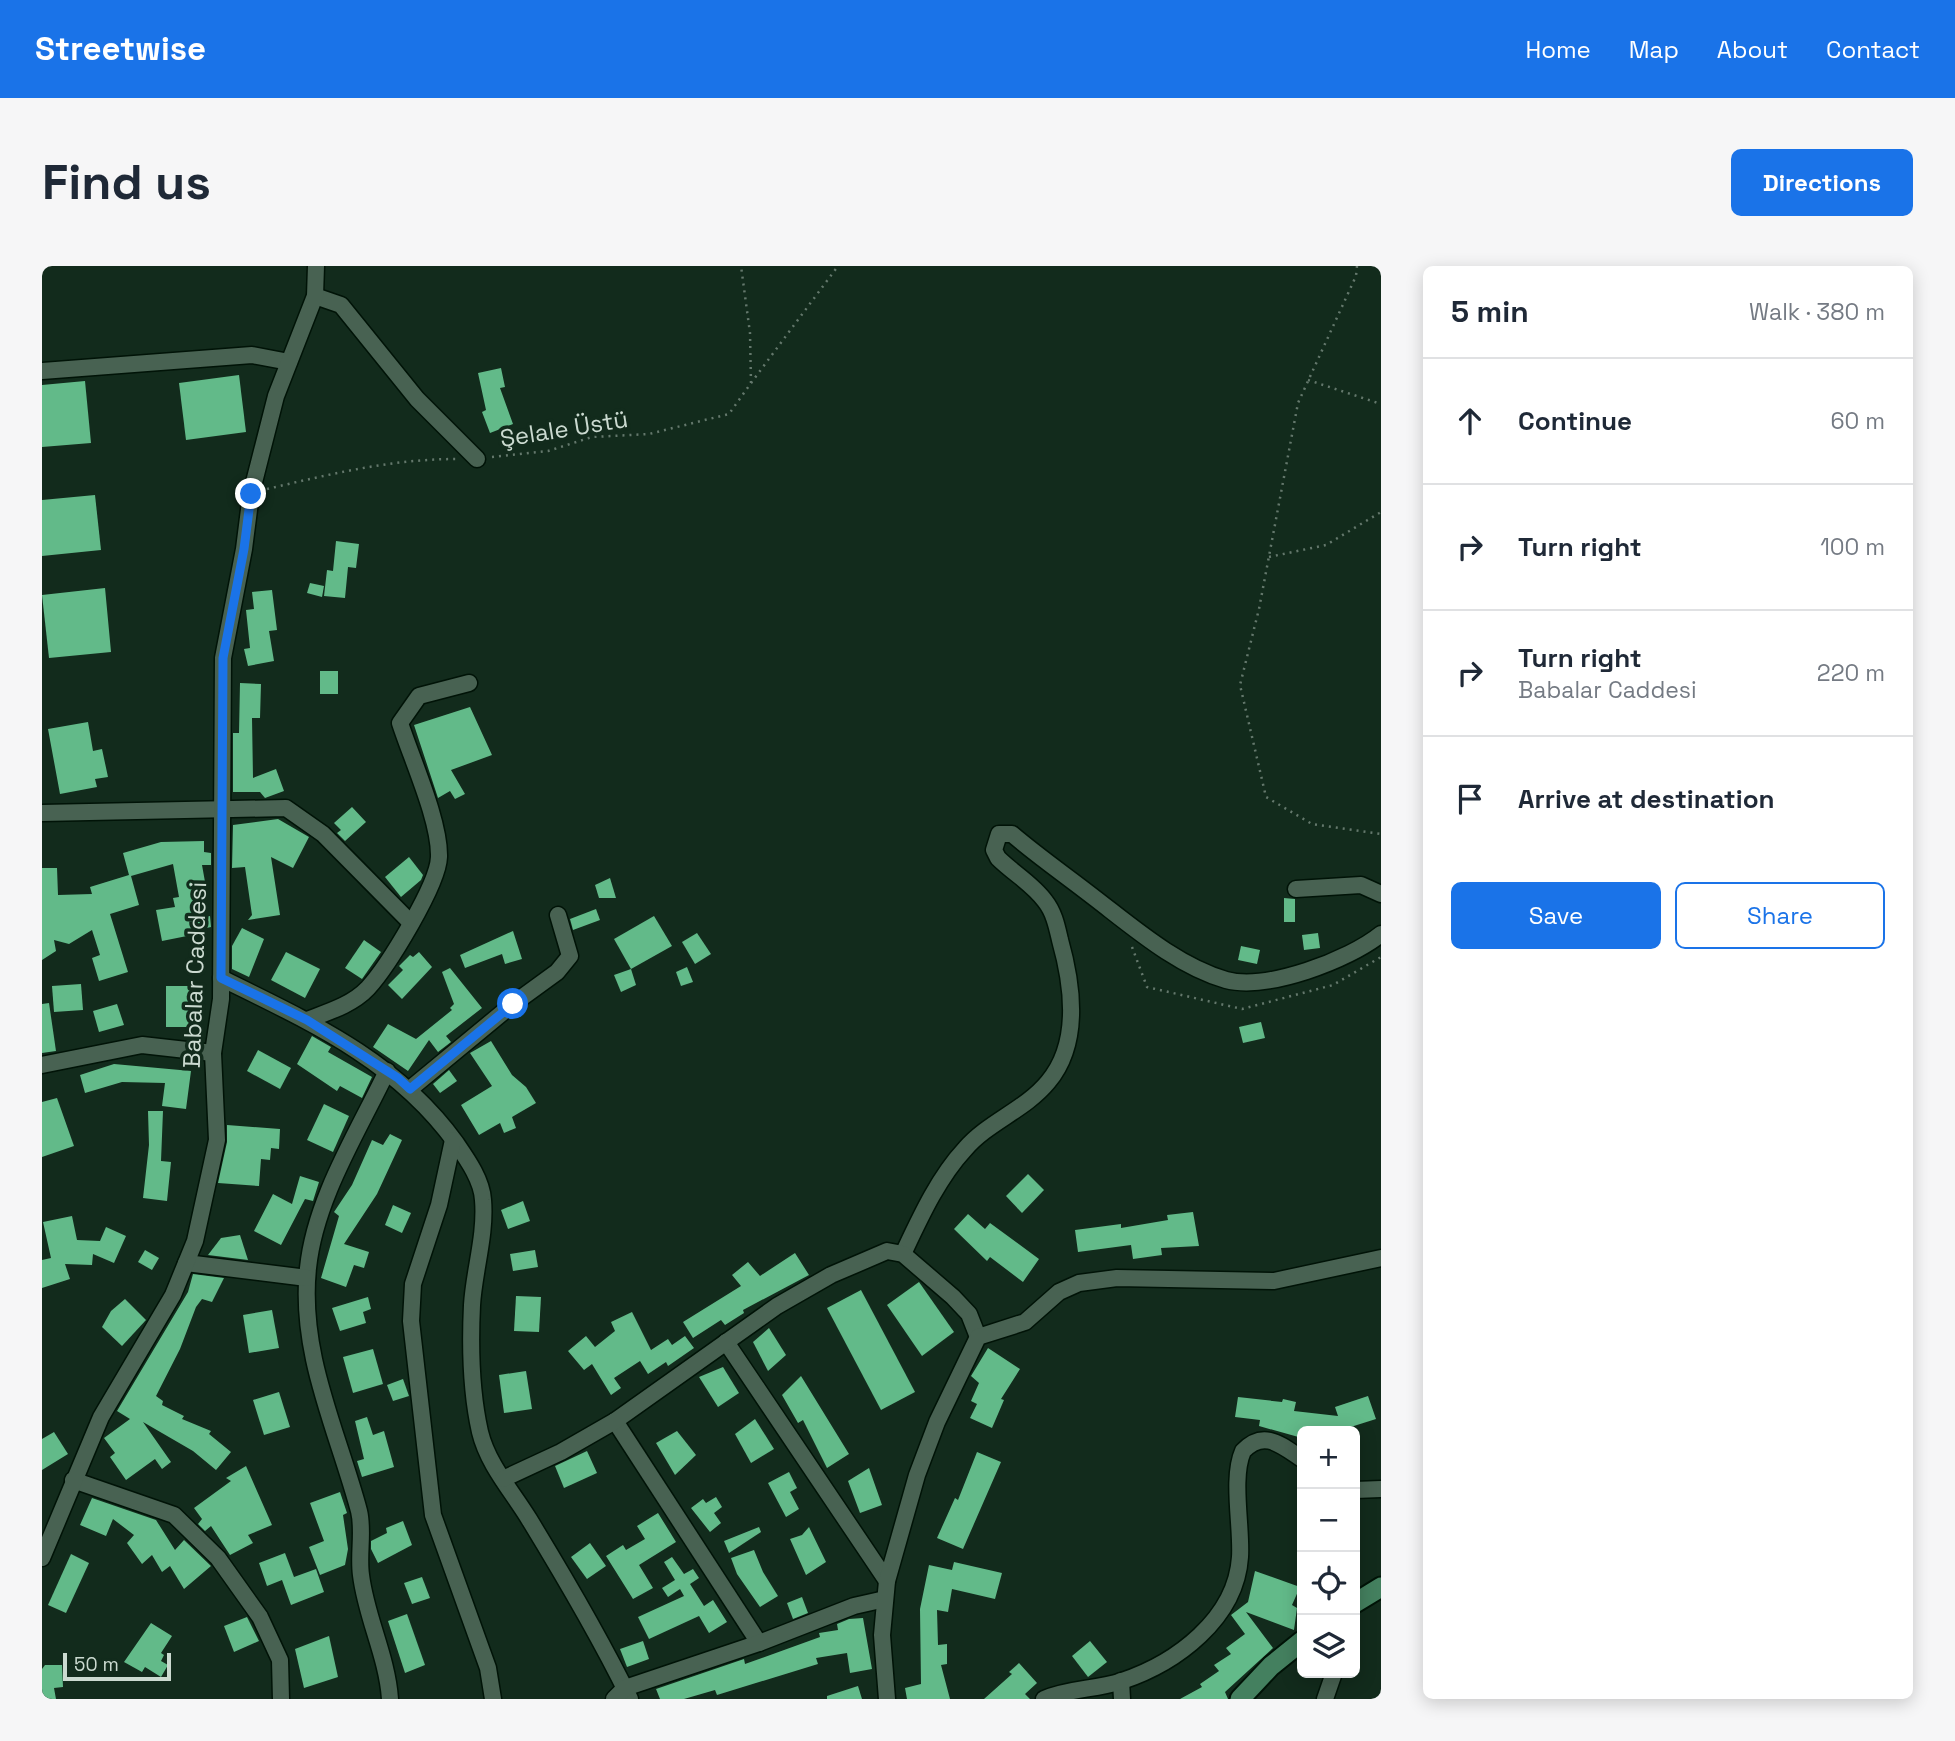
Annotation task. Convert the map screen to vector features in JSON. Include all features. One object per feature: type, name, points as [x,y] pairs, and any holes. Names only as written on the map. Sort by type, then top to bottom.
[{"type":"main road","points":[[1360,1600],[1381,1587]]},
{"type":"main road","points":[[1240,1699],[1271,1666],[1297,1645]]},
{"type":"street","name":"Babalar Caddesi","points":[[42,1558],[101,1417],[173,1295],[195,1241],[217,1140],[213,1054],[221,978],[223,658],[244,549],[251,494],[289,362],[315,296],[316,266]]},
{"type":"street","points":[[315,296],[341,305],[425,408],[477,459]]},
{"type":"street","points":[[42,371],[252,355],[289,362]]},
{"type":"street","points":[[307,1020],[340,1008],[368,989],[433,885],[439,858],[436,826],[400,723],[419,696],[469,682]]},
{"type":"street","points":[[42,813],[286,808],[323,834],[410,922]]},
{"type":"street","points":[[903,1254],[955,1160],[967,1146],[1018,1109],[1048,1082],[1063,1057],[1068,1037],[1071,987],[1052,911],[1045,900],[998,858],[994,850],[999,834],[1012,834],[1121,921],[1159,946],[1227,980],[1245,982],[1320,967],[1359,951],[1381,934]]},
{"type":"street","points":[[1296,889],[1361,885],[1381,894]]},
{"type":"street","points":[[410,1089],[513,1004],[557,972],[570,956],[558,915]]},
{"type":"street","points":[[221,978],[307,1020],[387,1070],[435,1114],[469,1161],[483,1198],[472,1305],[473,1376],[481,1433],[492,1464],[604,1645],[623,1695],[854,1606],[885,1599]]},
{"type":"street","points":[[42,1065],[142,1045],[213,1054]]},
{"type":"street","points":[[387,1070],[322,1208],[307,1278],[306,1317],[317,1383],[360,1515],[361,1574],[388,1678],[390,1699]]},
{"type":"street","points":[[453,1139],[439,1205],[413,1284],[411,1321],[433,1515],[488,1668],[493,1699]]},
{"type":"street","points":[[503,1479],[615,1422],[777,1306],[831,1275],[887,1251],[903,1254],[969,1314],[978,1337]]},
{"type":"street","points":[[887,1699],[882,1635],[887,1581],[917,1475],[937,1422],[978,1337],[1025,1322],[1059,1292],[1079,1283],[1117,1278],[1274,1281],[1381,1258]]},
{"type":"street","points":[[186,1263],[307,1278]]},
{"type":"street","points":[[726,1342],[887,1581]]},
{"type":"street","points":[[615,1422],[759,1643]]},
{"type":"street","points":[[1044,1699],[1066,1689],[1121,1681],[1152,1668],[1199,1637],[1225,1607],[1235,1587],[1240,1559],[1239,1470],[1242,1451],[1260,1439],[1274,1440],[1297,1456]]},
{"type":"street","points":[[73,1480],[174,1515],[218,1558],[260,1617],[279,1660],[281,1699]]},
{"type":"street","points":[[1360,1490],[1381,1489]]},
{"type":"street","points":[[1325,1699],[1332,1678]]},
{"type":"street","points":[[1121,1681],[1122,1699]]},
{"type":"path","points":[[741,266],[750,334],[751,383]]},
{"type":"path","name":"Şelale Üstü","points":[[251,494],[360,467],[413,459],[477,459],[548,451],[593,437],[649,434],[729,414],[838,266]]},
{"type":"path","points":[[1357,266],[1356,275],[1298,403],[1269,557],[1240,685],[1266,797],[1312,824],[1381,834]]},
{"type":"path","points":[[1308,380],[1381,404]]},
{"type":"path","points":[[1269,557],[1326,545],[1381,512]]},
{"type":"building","points":[[501,368],[505,387],[500,388],[513,424],[490,433],[482,412],[486,410],[478,373]]},
{"type":"building","points":[[239,375],[246,432],[186,440],[179,383]]},
{"type":"building","points":[[85,381],[91,443],[42,447],[42,385]]},
{"type":"building","points":[[95,495],[101,550],[42,556],[42,500]]},
{"type":"building","points":[[336,541],[359,544],[356,568],[348,567],[345,598],[324,596],[327,570],[333,571]]},
{"type":"building","points":[[310,583],[324,586],[322,597],[307,593]]},
{"type":"building","points":[[105,588],[111,652],[49,658],[42,595]]},
{"type":"building","points":[[272,590],[277,630],[269,631],[274,661],[248,666],[244,649],[250,648],[246,610],[254,609],[252,592]]},
{"type":"building","points":[[320,671],[338,671],[338,694],[320,694]]},
{"type":"building","points":[[240,683],[261,684],[260,718],[252,718],[253,778],[276,769],[284,791],[265,798],[260,792],[233,792],[233,733],[239,733]]},
{"type":"building","points":[[470,707],[492,755],[451,770],[465,794],[455,799],[450,791],[438,798],[414,725]]},
{"type":"building","points":[[88,722],[93,751],[102,749],[108,777],[95,779],[97,787],[60,794],[48,729]]},
{"type":"building","points":[[352,807],[366,822],[345,841],[337,833],[341,830],[334,823]]},
{"type":"building","points":[[278,819],[309,837],[293,868],[271,857],[280,915],[248,920],[252,915],[245,867],[232,868],[233,825]]},
{"type":"building","points":[[204,841],[204,852],[211,853],[211,865],[202,865],[207,893],[192,896],[197,919],[210,916],[211,927],[202,929],[202,933],[162,941],[156,910],[175,907],[173,898],[179,897],[173,864],[131,876],[139,905],[110,914],[128,972],[99,981],[92,958],[100,955],[92,930],[69,944],[54,940],[56,951],[42,960],[42,868],[57,868],[58,895],[92,894],[90,887],[129,875],[123,853],[161,842]]},
{"type":"building","points":[[409,857],[423,875],[421,880],[401,897],[385,877]]},
{"type":"building","points":[[610,878],[616,898],[599,898],[595,885]]},
{"type":"building","points":[[1284,898],[1295,899],[1295,922],[1284,922]]},
{"type":"building","points":[[596,909],[600,920],[573,930],[570,919]]},
{"type":"building","points":[[654,916],[672,946],[631,969],[614,939]]},
{"type":"building","points":[[242,928],[264,939],[249,977],[232,969],[232,946]]},
{"type":"building","points":[[513,931],[522,959],[505,964],[502,954],[465,968],[460,955]]},
{"type":"building","points":[[697,933],[711,954],[695,964],[682,942]]},
{"type":"building","points":[[1318,933],[1320,948],[1304,950],[1302,935]]},
{"type":"building","points":[[364,940],[381,952],[362,979],[345,968]]},
{"type":"building","points":[[1241,946],[1260,950],[1257,964],[1238,960]]},
{"type":"building","points":[[286,952],[320,969],[305,998],[271,980]]},
{"type":"building","points":[[419,952],[432,967],[402,999],[388,985],[403,970],[399,966],[410,955],[413,957]]},
{"type":"building","points":[[687,967],[693,982],[681,986],[676,972]]},
{"type":"building","points":[[450,968],[482,1008],[446,1036],[451,1042],[438,1052],[429,1040],[408,1071],[373,1047],[388,1024],[416,1039],[452,1010],[450,1008],[454,1004],[442,972]]},
{"type":"building","points":[[631,969],[636,985],[621,992],[614,975]]},
{"type":"building","points":[[81,984],[83,1010],[54,1012],[52,986]]},
{"type":"building","points":[[166,986],[193,986],[193,1027],[166,1027]]},
{"type":"building","points":[[49,1003],[56,1051],[42,1053],[42,1004]]},
{"type":"building","points":[[117,1004],[124,1025],[99,1032],[93,1011]]},
{"type":"building","points":[[1261,1022],[1265,1038],[1243,1043],[1239,1027]]},
{"type":"building","points":[[312,1036],[331,1047],[328,1052],[372,1077],[362,1098],[340,1086],[337,1091],[297,1064]]},
{"type":"building","points":[[491,1041],[512,1075],[526,1087],[536,1103],[512,1117],[516,1128],[504,1133],[500,1123],[479,1135],[461,1105],[492,1086],[470,1053]]},
{"type":"building","points":[[258,1050],[291,1068],[280,1089],[247,1071]]},
{"type":"building","points":[[114,1064],[191,1071],[186,1109],[162,1106],[165,1083],[122,1082],[85,1093],[80,1075]]},
{"type":"building","points":[[449,1070],[457,1081],[440,1093],[433,1084]]},
{"type":"building","points":[[57,1098],[74,1146],[42,1157],[42,1102]]},
{"type":"building","points":[[324,1104],[349,1116],[333,1152],[307,1140]]},
{"type":"building","points":[[148,1111],[163,1111],[161,1161],[171,1162],[167,1201],[143,1198],[149,1145]]},
{"type":"building","points":[[227,1125],[280,1129],[279,1149],[271,1148],[270,1160],[261,1159],[259,1186],[218,1183],[227,1142]]},
{"type":"building","points":[[390,1134],[402,1140],[377,1194],[344,1244],[369,1252],[364,1268],[354,1265],[346,1287],[321,1278],[339,1216],[334,1212],[352,1185],[372,1140],[383,1145]]},
{"type":"building","points":[[1028,1174],[1044,1190],[1022,1213],[1006,1196]]},
{"type":"building","points":[[300,1176],[319,1182],[313,1201],[305,1199],[281,1245],[254,1231],[273,1194],[292,1204]]},
{"type":"building","points":[[523,1201],[530,1221],[508,1229],[501,1210]]},
{"type":"building","points":[[393,1205],[411,1213],[402,1233],[385,1225]]},
{"type":"building","points":[[1193,1212],[1199,1246],[1161,1248],[1162,1255],[1133,1259],[1131,1245],[1078,1252],[1075,1230],[1121,1224],[1121,1228],[1168,1220],[1167,1215]]},
{"type":"building","points":[[968,1214],[985,1229],[990,1223],[1039,1259],[1023,1282],[990,1257],[987,1261],[954,1229]]},
{"type":"building","points":[[72,1216],[77,1240],[100,1241],[106,1227],[126,1236],[114,1263],[93,1254],[92,1265],[65,1264],[70,1279],[42,1288],[42,1260],[51,1258],[43,1222]]},
{"type":"building","points":[[240,1235],[248,1260],[208,1255],[221,1238]]},
{"type":"building","points":[[145,1250],[159,1258],[152,1270],[138,1262]]},
{"type":"building","points":[[535,1250],[538,1267],[513,1271],[510,1254]]},
{"type":"building","points":[[795,1253],[809,1275],[743,1310],[744,1313],[725,1325],[721,1320],[693,1338],[683,1322],[741,1286],[732,1275],[748,1262],[760,1276]]},
{"type":"building","points":[[193,1274],[224,1278],[212,1302],[202,1299],[196,1307],[180,1349],[156,1396],[163,1401],[162,1405],[184,1416],[182,1419],[211,1431],[209,1434],[231,1452],[216,1470],[193,1451],[143,1422],[171,1462],[162,1469],[155,1459],[126,1480],[110,1457],[115,1453],[104,1438],[130,1419],[117,1411],[188,1292]]},
{"type":"building","points":[[919,1282],[954,1332],[922,1356],[887,1305]]},
{"type":"building","points":[[861,1290],[915,1392],[881,1410],[827,1308]]},
{"type":"building","points":[[516,1296],[541,1297],[539,1332],[514,1331]]},
{"type":"building","points":[[368,1297],[371,1309],[363,1312],[366,1323],[340,1331],[332,1308]]},
{"type":"building","points":[[125,1299],[146,1320],[122,1346],[102,1327],[111,1311]]},
{"type":"building","points":[[272,1310],[279,1348],[249,1353],[243,1315]]},
{"type":"building","points":[[632,1312],[651,1350],[668,1339],[672,1345],[685,1336],[694,1348],[668,1366],[666,1362],[648,1374],[640,1361],[614,1378],[621,1388],[611,1395],[592,1364],[584,1370],[568,1351],[586,1336],[595,1347],[615,1331],[611,1322]]},
{"type":"building","points":[[769,1328],[786,1355],[768,1371],[753,1342]]},
{"type":"building","points":[[988,1348],[1020,1369],[1001,1399],[1004,1400],[992,1428],[970,1418],[977,1404],[971,1401],[979,1383],[971,1376]]},
{"type":"building","points":[[373,1349],[383,1384],[353,1393],[343,1357]]},
{"type":"building","points":[[723,1367],[739,1393],[718,1407],[699,1377]]},
{"type":"building","points":[[526,1371],[532,1409],[504,1413],[499,1375]]},
{"type":"building","points":[[801,1376],[849,1454],[827,1468],[803,1420],[798,1423],[782,1395]]},
{"type":"building","points":[[403,1379],[409,1396],[393,1401],[387,1385]]},
{"type":"building","points":[[279,1392],[290,1427],[264,1435],[253,1400]]},
{"type":"building","points":[[1368,1396],[1376,1419],[1354,1426],[1297,1426],[1297,1437],[1259,1426],[1260,1420],[1235,1417],[1238,1397],[1282,1402],[1283,1399],[1296,1402],[1294,1411],[1338,1416],[1335,1407]]},
{"type":"building","points":[[367,1417],[373,1435],[384,1431],[394,1467],[362,1477],[357,1461],[364,1459],[355,1421]]},
{"type":"building","points":[[755,1419],[774,1449],[751,1463],[735,1434]]},
{"type":"building","points":[[677,1431],[696,1455],[675,1475],[656,1443]]},
{"type":"building","points":[[54,1432],[68,1454],[42,1470],[42,1439]]},
{"type":"building","points":[[587,1451],[597,1473],[564,1488],[555,1466]]},
{"type":"building","points":[[977,1452],[1001,1462],[963,1549],[937,1538],[955,1498],[958,1500]]},
{"type":"building","points":[[246,1466],[272,1525],[248,1535],[253,1543],[230,1555],[211,1526],[205,1531],[198,1524],[202,1519],[194,1508],[231,1481],[226,1478]]},
{"type":"building","points":[[869,1468],[882,1505],[860,1513],[848,1481]]},
{"type":"building","points":[[789,1472],[797,1488],[790,1492],[799,1509],[786,1517],[768,1483]]},
{"type":"building","points":[[340,1492],[347,1513],[343,1515],[348,1549],[345,1565],[320,1575],[309,1547],[324,1541],[310,1503]]},
{"type":"building","points":[[716,1497],[722,1507],[714,1513],[721,1523],[710,1532],[691,1508],[703,1499],[706,1503]]},
{"type":"building","points":[[92,1498],[156,1520],[175,1550],[184,1540],[211,1566],[184,1589],[170,1566],[162,1572],[152,1555],[142,1564],[127,1543],[134,1535],[113,1519],[106,1536],[80,1525]]},
{"type":"building","points":[[658,1513],[676,1542],[639,1565],[653,1588],[633,1599],[606,1556],[623,1545],[626,1550],[645,1539],[637,1526]]},
{"type":"building","points":[[403,1521],[412,1545],[378,1563],[371,1549],[371,1541],[387,1533],[386,1528]]},
{"type":"building","points":[[759,1527],[761,1532],[729,1553],[724,1541]]},
{"type":"building","points":[[809,1527],[826,1562],[806,1575],[790,1539],[802,1535]]},
{"type":"building","points":[[590,1543],[606,1566],[587,1579],[571,1557]]},
{"type":"building","points":[[754,1550],[763,1572],[778,1596],[760,1607],[737,1574],[731,1558]]},
{"type":"building","points":[[285,1553],[294,1577],[316,1569],[324,1592],[291,1605],[282,1580],[267,1586],[259,1563]]},
{"type":"building","points":[[71,1554],[89,1563],[66,1613],[48,1605]]},
{"type":"building","points":[[672,1557],[684,1574],[693,1569],[699,1578],[690,1584],[704,1606],[713,1600],[727,1622],[709,1633],[699,1616],[649,1639],[638,1617],[684,1596],[680,1589],[668,1597],[662,1588],[675,1580],[664,1562]]},
{"type":"building","points":[[954,1562],[1002,1573],[995,1599],[952,1589],[948,1612],[937,1610],[938,1645],[947,1644],[947,1664],[941,1665],[950,1699],[907,1699],[905,1688],[921,1684],[920,1609],[929,1565],[952,1570]]},
{"type":"building","points":[[1255,1571],[1297,1586],[1292,1605],[1297,1608],[1294,1630],[1246,1612],[1273,1648],[1225,1692],[1228,1699],[1180,1699],[1202,1687],[1200,1684],[1219,1671],[1214,1665],[1231,1654],[1226,1648],[1245,1634],[1231,1615],[1248,1602]]},
{"type":"building","points":[[422,1577],[430,1598],[412,1604],[404,1583]]},
{"type":"building","points":[[802,1597],[808,1613],[793,1619],[787,1603]]},
{"type":"building","points":[[407,1614],[425,1665],[405,1673],[388,1621]]},
{"type":"building","points":[[247,1617],[259,1641],[234,1652],[224,1626]]},
{"type":"building","points":[[863,1618],[872,1669],[850,1673],[847,1653],[816,1658],[818,1664],[717,1695],[715,1690],[684,1699],[660,1699],[656,1689],[744,1659],[745,1664],[820,1637],[819,1633],[838,1630],[837,1624],[849,1619]]},
{"type":"building","points":[[151,1623],[172,1636],[161,1653],[164,1655],[161,1661],[168,1665],[161,1677],[145,1667],[142,1672],[124,1662]]},
{"type":"building","points":[[329,1636],[338,1677],[304,1688],[295,1649]]},
{"type":"building","points":[[643,1641],[649,1659],[627,1667],[620,1649]]},
{"type":"building","points":[[1090,1641],[1107,1662],[1088,1677],[1072,1656]]},
{"type":"building","points":[[1019,1663],[1037,1683],[1025,1694],[1030,1699],[984,1699],[1012,1674],[1009,1672]]},
{"type":"building","points":[[45,1665],[62,1665],[63,1687],[54,1688],[56,1699],[42,1699],[42,1669]]},
{"type":"building","points":[[858,1686],[862,1699],[827,1699],[827,1696]]},
{"type":"route","points":[[251,494],[244,549],[223,658],[221,978],[307,1020],[398,1078],[410,1089],[513,1004]]}]
